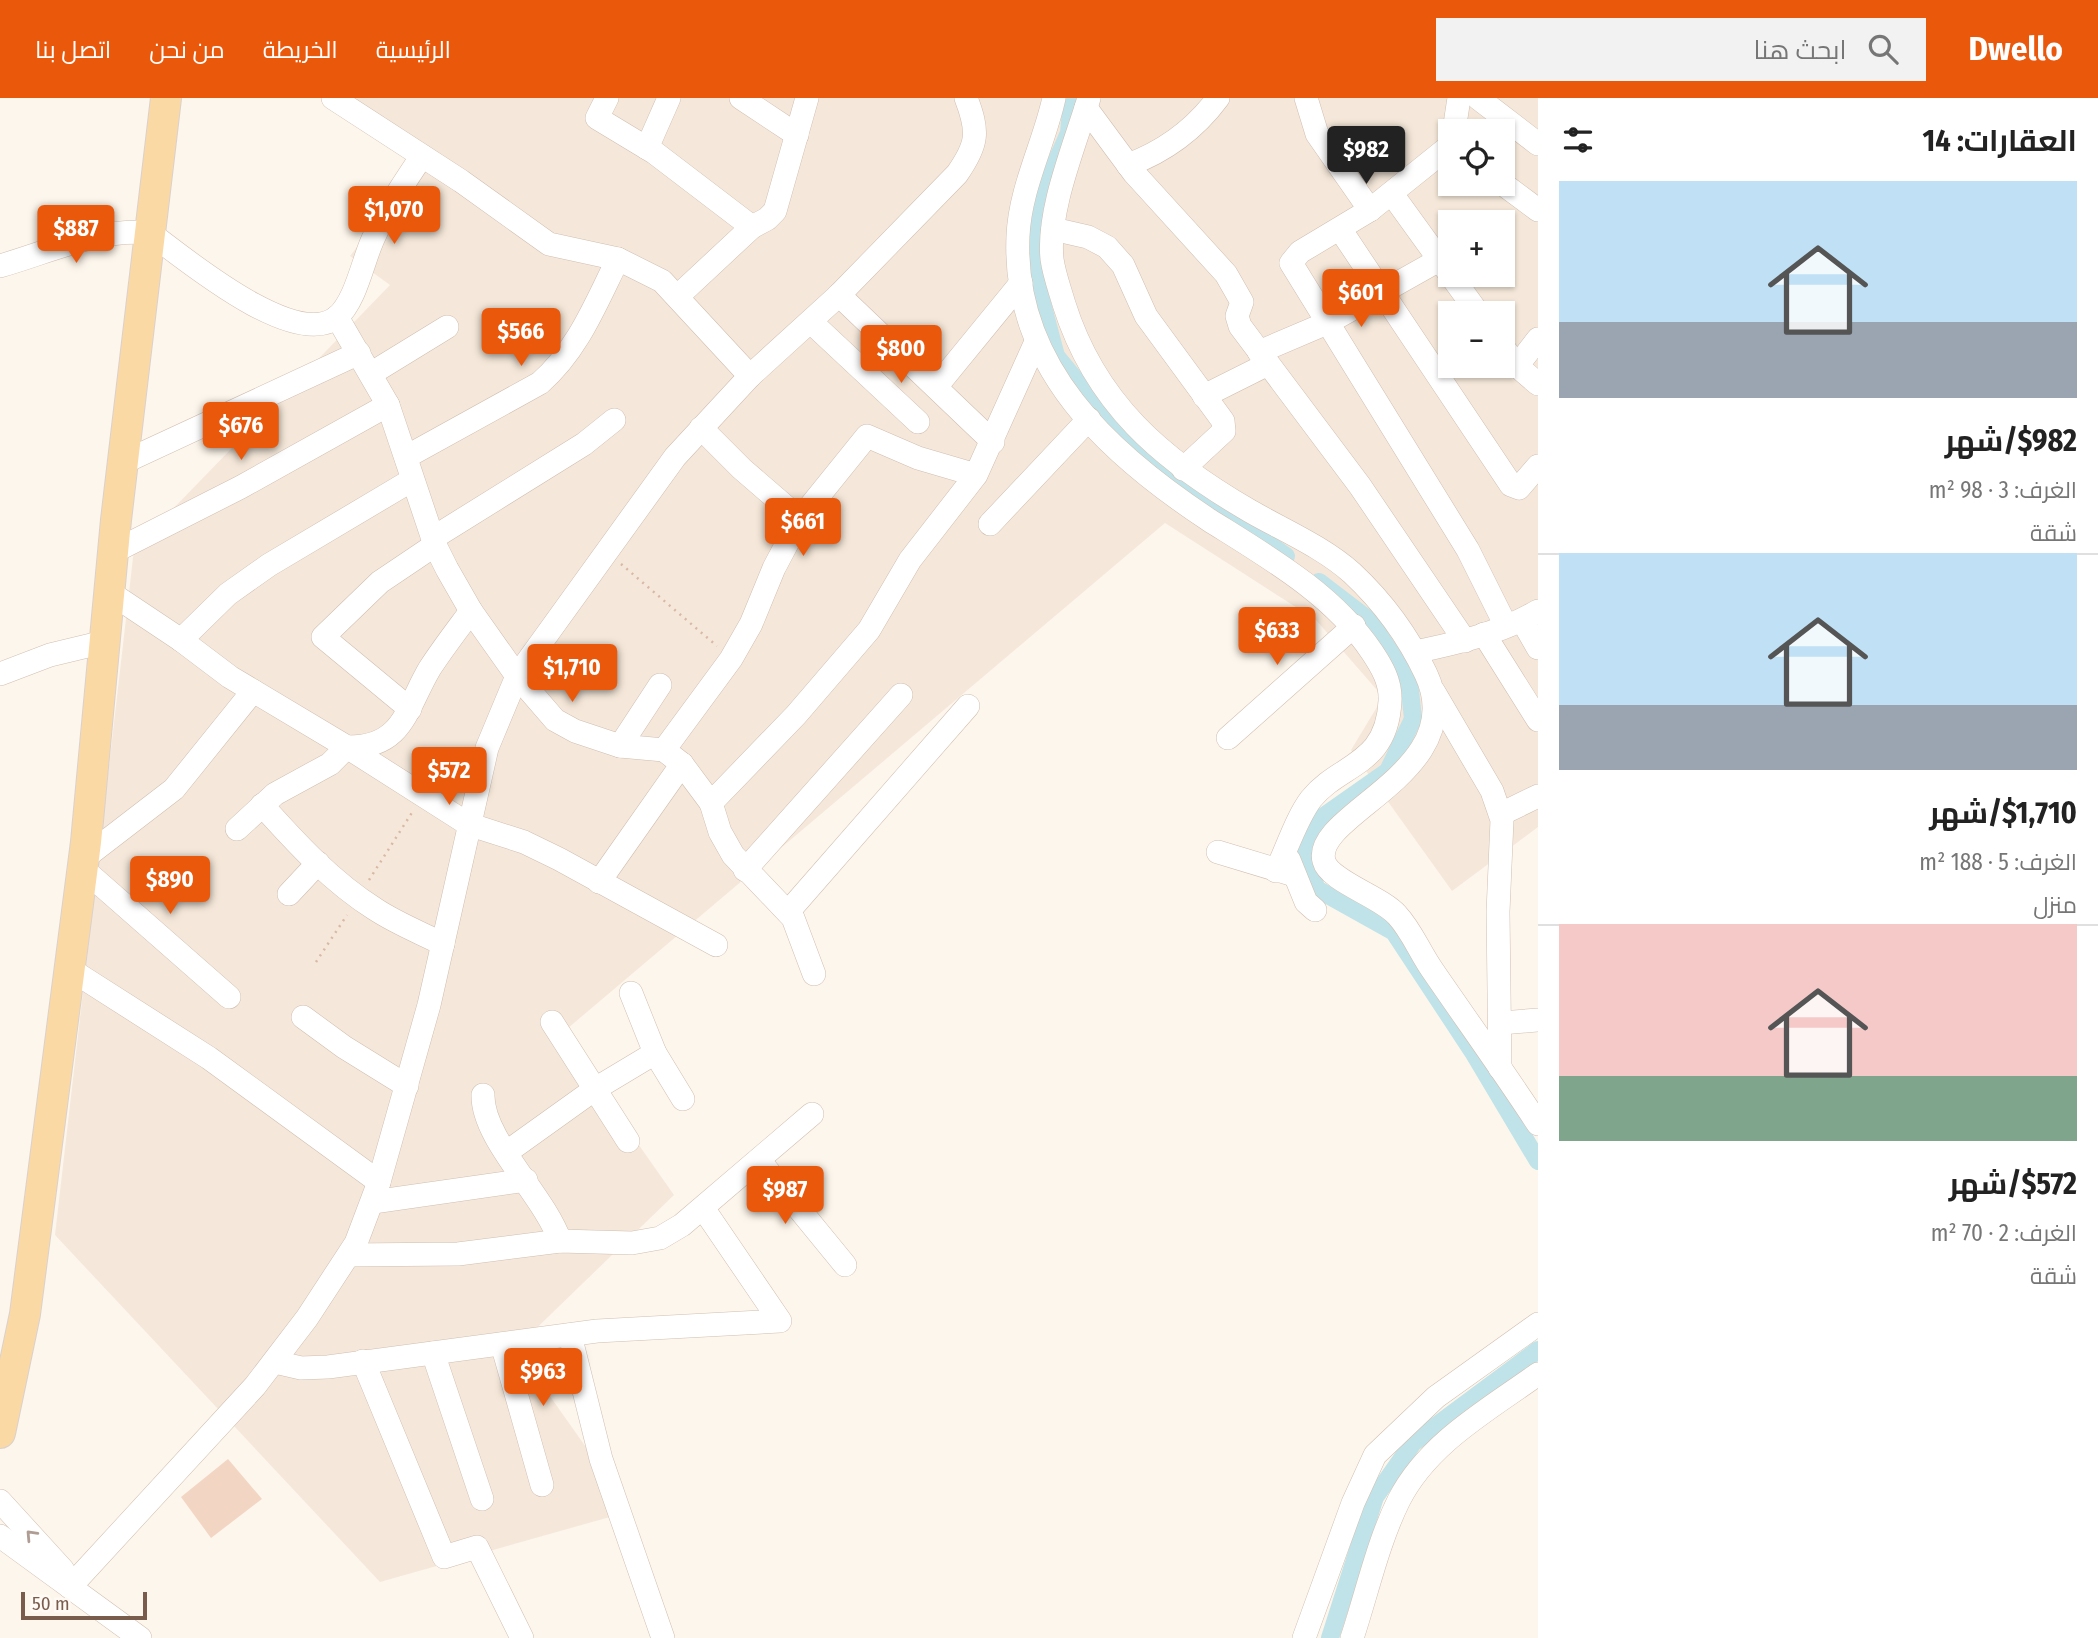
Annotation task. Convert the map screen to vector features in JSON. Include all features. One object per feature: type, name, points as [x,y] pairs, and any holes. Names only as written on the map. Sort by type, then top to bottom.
[{"type":"main road","points":[[0,1433],[23,1326],[83,864],[122,463],[166,98]]},
{"type":"street","points":[[607,98],[597,118],[648,148],[752,227]]},
{"type":"street","points":[[648,148],[669,98]]},
{"type":"street","points":[[741,98],[797,135]]},
{"type":"street","points":[[678,296],[752,227],[768,219],[775,211],[807,98]]},
{"type":"street","points":[[72,1585],[275,1362],[350,1255],[376,1192],[407,1086],[443,944],[486,748],[517,676],[654,483],[701,428],[750,376],[811,322],[929,205],[971,154],[976,138],[974,119],[966,98]]},
{"type":"street","points":[[1128,165],[1160,152],[1208,111],[1218,98]]},
{"type":"street","points":[[1306,98],[1317,134],[1370,210]]},
{"type":"street","points":[[1438,98],[1457,114]]},
{"type":"street","points":[[1478,98],[1538,144]]},
{"type":"street","points":[[337,99],[549,244],[618,259],[662,281],[750,376]]},
{"type":"street","points":[[1051,99],[1027,187],[1018,236],[1026,316],[1035,344],[1067,395],[1134,465],[1291,573],[1353,626],[1388,681],[1390,702],[1384,727],[1365,760],[1325,785],[1310,800],[1285,866]]},
{"type":"street","points":[[1087,103],[1128,165],[1233,283],[1242,302],[1237,316],[1240,326],[1538,720]]},
{"type":"street","points":[[1087,103],[1073,144],[1054,229],[1052,259],[1074,335],[1110,399],[1143,434],[1183,468],[1350,571],[1385,607],[1415,652],[1434,692],[1492,791],[1501,814],[1498,912],[1500,1068]]},
{"type":"street","points":[[0,266],[98,236],[132,231],[150,233],[258,308],[303,323],[319,323],[337,317],[355,288],[372,241],[390,205],[422,156]]},
{"type":"street","points":[[1438,156],[1370,210],[1300,251],[1291,262],[1326,323],[1468,550],[1522,619],[1538,648]]},
{"type":"street","points":[[1515,193],[1538,210]]},
{"type":"street","points":[[1392,194],[1438,259]]},
{"type":"street","points":[[1054,229],[1088,237],[1107,247],[1123,265],[1146,316],[1225,428],[1183,468]]},
{"type":"street","points":[[1340,229],[1511,485],[1519,488],[1538,466]]},
{"type":"street","points":[[406,457],[540,383],[553,372],[577,341],[618,259]]},
{"type":"street","points":[[1204,396],[1264,358],[1438,261]]},
{"type":"street","points":[[936,387],[1021,283]]},
{"type":"street","points":[[839,295],[993,442]]},
{"type":"street","points":[[337,317],[372,373],[388,405],[434,542],[471,611],[517,676],[555,720],[575,731],[620,746],[673,757],[711,803],[720,832],[745,870],[788,912],[801,936],[814,974]]},
{"type":"street","points":[[811,322],[918,422]]},
{"type":"street","points":[[372,373],[447,327]]},
{"type":"street","points":[[1517,366],[1538,339]]},
{"type":"street","points":[[711,803],[796,715],[869,630],[910,560],[976,475],[1035,344]]},
{"type":"street","points":[[122,463],[359,353]]},
{"type":"street","points":[[1515,363],[1538,384]]},
{"type":"street","points":[[113,552],[241,487],[388,405]]},
{"type":"street","points":[[990,524],[1089,419]]},
{"type":"street","points":[[410,709],[323,637],[380,582],[434,542],[584,444],[614,421]]},
{"type":"street","points":[[701,428],[742,469],[800,519]]},
{"type":"street","points":[[599,882],[751,624],[774,568],[800,519],[867,436],[918,458],[976,475]]},
{"type":"street","points":[[181,640],[228,594],[269,565],[412,480]]},
{"type":"street","points":[[109,592],[181,640],[220,671],[468,824],[524,842],[716,945]]},
{"type":"street","points":[[237,829],[262,805],[291,784],[330,764],[347,747],[369,747],[384,740],[410,709],[429,671],[471,611]]},
{"type":"street","points":[[1415,652],[1474,637],[1522,619]]},
{"type":"street","points":[[1228,738],[1353,626]]},
{"type":"street","points":[[0,674],[50,654],[104,642]]},
{"type":"street","points":[[620,746],[660,685]]},
{"type":"street","points":[[229,997],[83,864],[174,789],[253,691]]},
{"type":"street","points":[[1434,692],[1427,734],[1408,771],[1334,831],[1323,854],[1331,874],[1382,901],[1405,923],[1461,1012],[1538,1124]]},
{"type":"street","points":[[745,870],[901,695]]},
{"type":"street","points":[[788,912],[968,706]]},
{"type":"street","points":[[1501,814],[1538,796]]},
{"type":"street","points":[[262,805],[318,863],[375,909],[443,944]]},
{"type":"street","points":[[1218,852],[1285,866],[1306,902],[1315,910]]},
{"type":"street","points":[[289,894],[318,863]]},
{"type":"street","points":[[68,968],[201,1053],[376,1192],[526,1180]]},
{"type":"street","points":[[631,993],[654,1053],[683,1099]]},
{"type":"street","points":[[1461,1012],[1538,1020]]},
{"type":"street","points":[[303,1017],[344,1047],[407,1086]]},
{"type":"street","points":[[552,1022],[628,1141]]},
{"type":"street","points":[[507,1152],[595,1088],[654,1053]]},
{"type":"street","points":[[483,1095],[486,1119],[549,1215],[560,1241]]},
{"type":"street","points":[[350,1255],[458,1254],[560,1241],[615,1244],[660,1238],[703,1208],[812,1114]]},
{"type":"street","points":[[759,1160],[845,1265]]},
{"type":"street","points":[[275,1362],[301,1368],[570,1335],[780,1321],[703,1208]]},
{"type":"street","points":[[1304,1638],[1353,1503],[1375,1455],[1436,1397],[1538,1324]]},
{"type":"street","points":[[570,1335],[601,1459],[663,1638]]},
{"type":"street","points":[[502,1343],[542,1485]]},
{"type":"street","points":[[433,1353],[481,1499]]},
{"type":"street","points":[[363,1361],[444,1557],[477,1547],[522,1638]]},
{"type":"street","points":[[1352,1638],[1390,1523],[1405,1490],[1446,1441],[1538,1374]]},
{"type":"street","points":[[0,1501],[72,1585]]},
{"type":"street","points":[[0,1536],[72,1585],[140,1638]]},
{"type":"path","points":[[605,550],[731,659]]},
{"type":"shaded area","points":[[327,98],[1538,98],[1538,827],[1452,891],[1351,750],[1383,697],[1316,620],[1165,523],[561,1034],[674,1195],[516,1348],[631,1511],[380,1582],[55,1235],[134,549],[390,285],[350,256],[425,159]]},
{"type":"building","points":[[228,1459],[262,1499],[211,1538],[181,1497]]},
{"type":"waterway","points":[[1072,98],[1069,133],[1042,194],[1033,269],[1056,356],[1131,447],[1286,556]]},
{"type":"waterway","points":[[1319,582],[1370,621],[1409,681],[1413,719],[1388,771],[1321,818],[1307,845],[1307,866],[1317,889],[1394,932],[1473,1052],[1538,1161]]},
{"type":"waterway","points":[[1330,1638],[1375,1497],[1413,1443],[1538,1350]]}]
